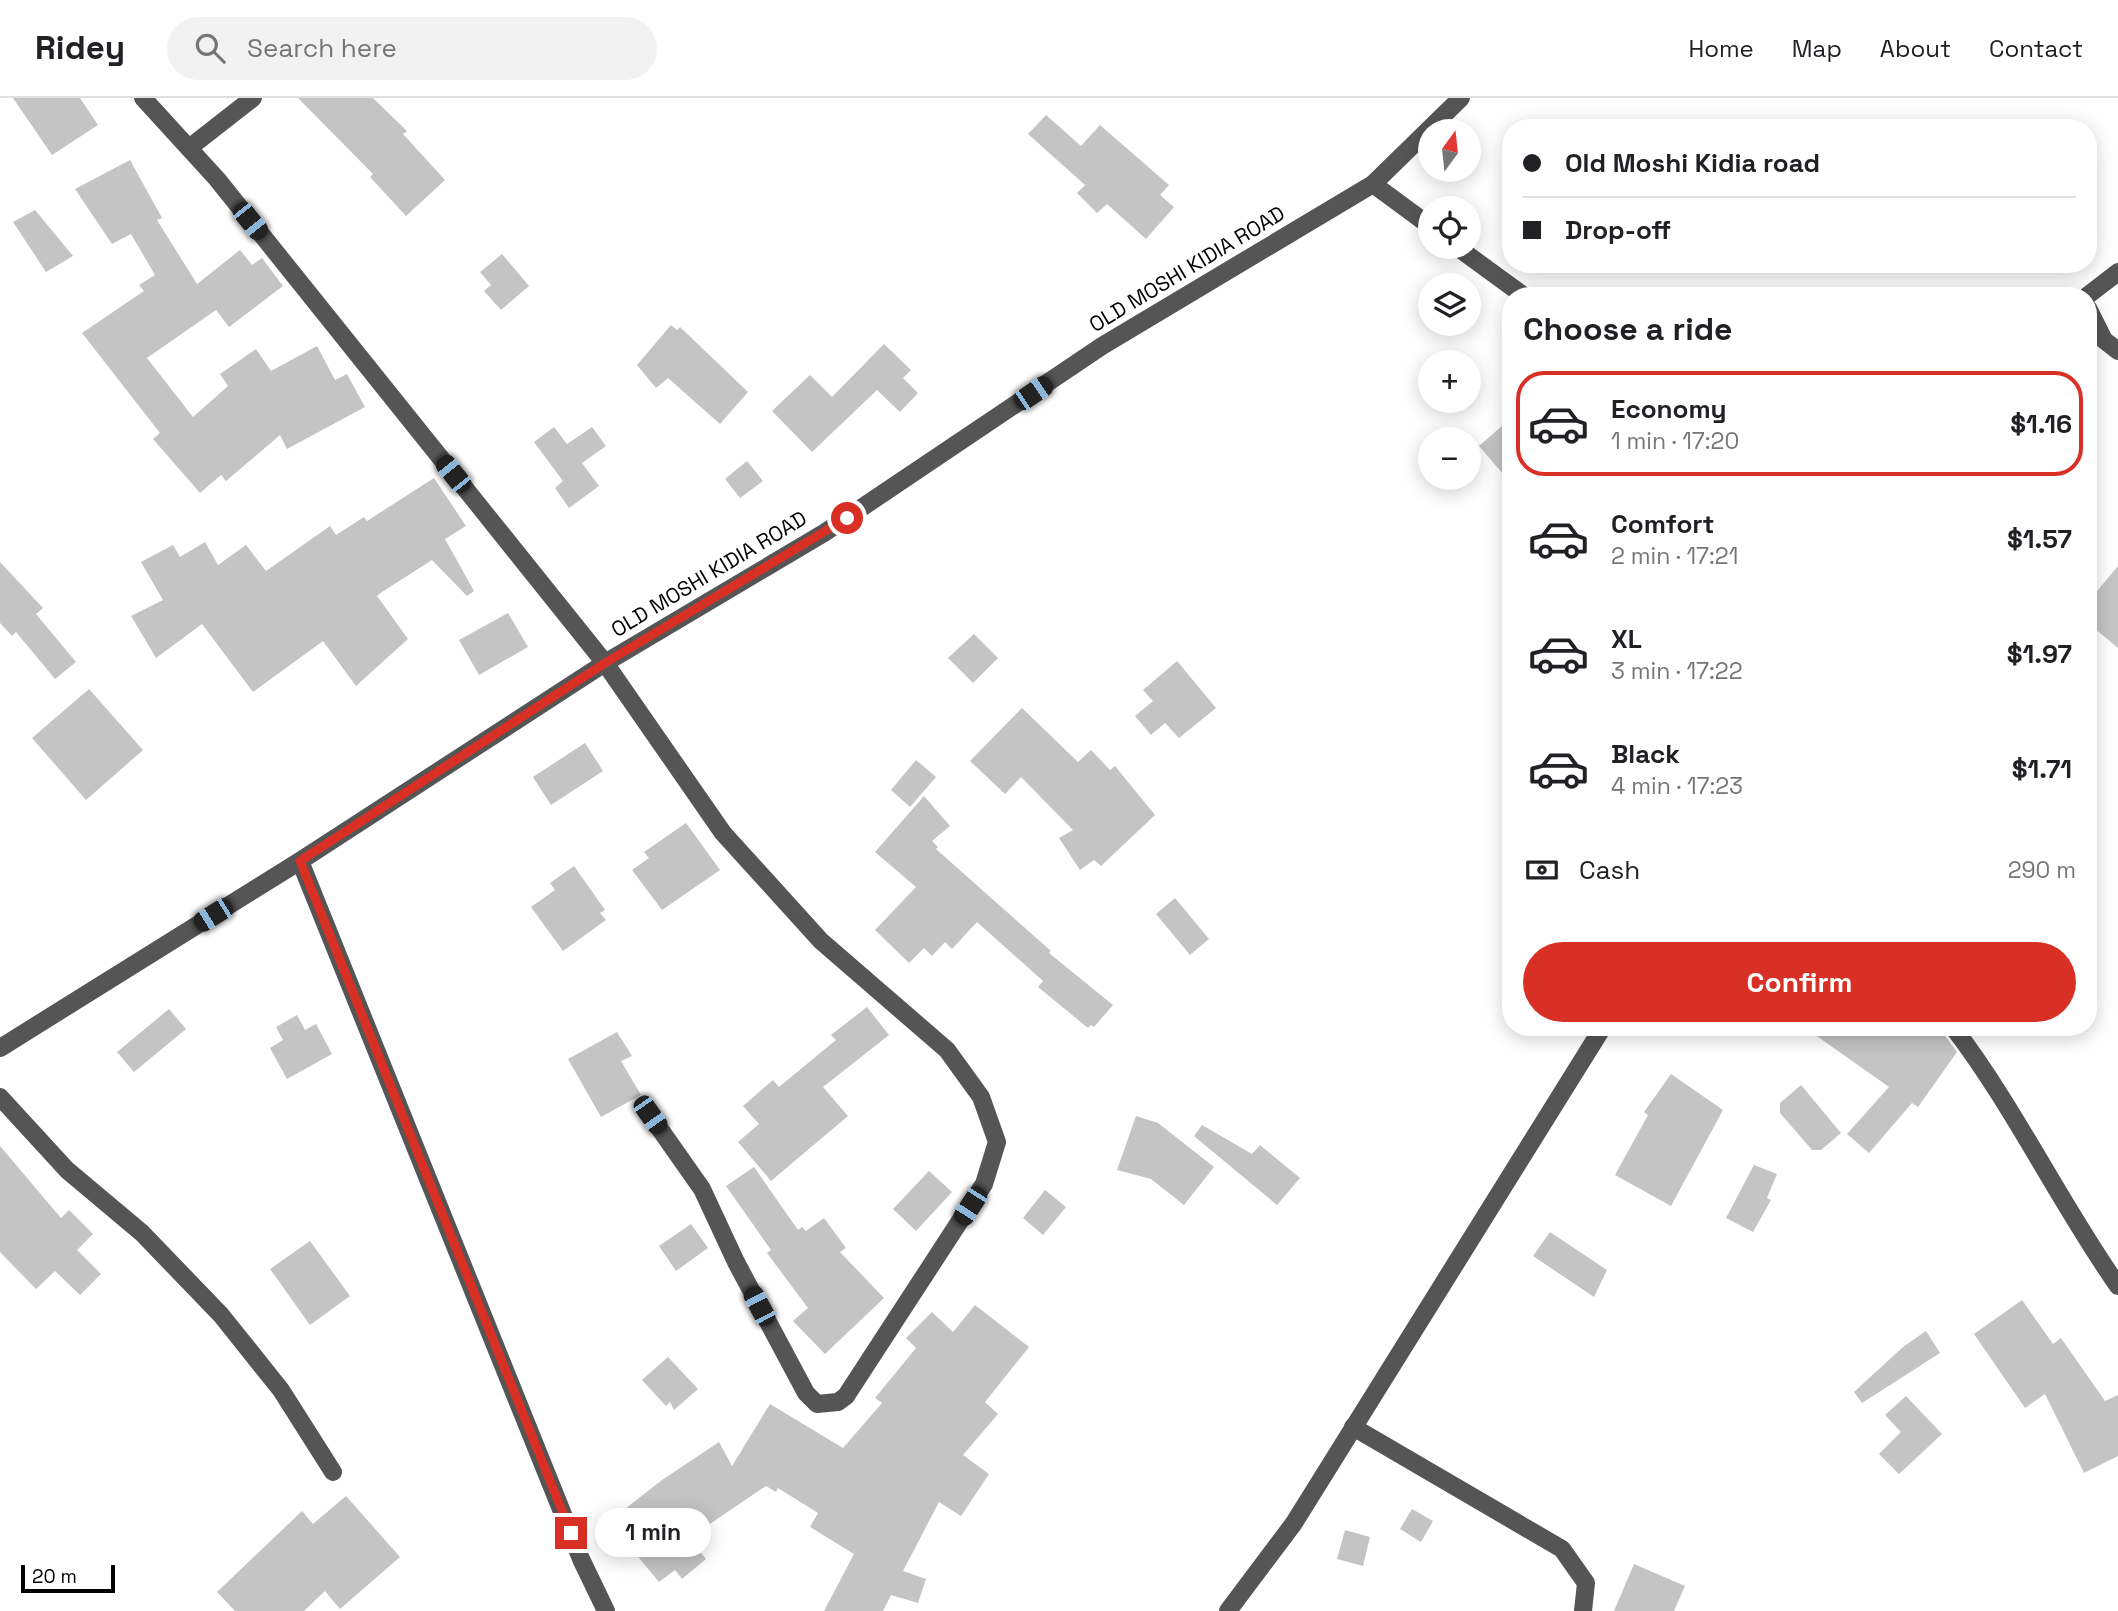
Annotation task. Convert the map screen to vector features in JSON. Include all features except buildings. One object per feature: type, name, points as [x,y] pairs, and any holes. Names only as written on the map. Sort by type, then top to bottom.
[{"type":"street","points":[[143,98],[189,148],[605,663],[723,834],[821,941],[947,1050],[982,1097],[997,1142],[984,1184],[846,1396],[838,1402],[817,1404],[806,1394],[736,1262],[702,1189],[650,1115]]},
{"type":"street","points":[[189,148],[253,98]]},
{"type":"street","name":"OLD MOSHI KIDIA ROAD","points":[[0,1048],[300,861],[605,663],[824,533],[1102,346],[1373,184],[1461,98]]},
{"type":"street","points":[[1373,184],[1418,217]]},
{"type":"street","points":[[1473,259],[1512,287]]},
{"type":"street","points":[[2097,288],[2118,272]]},
{"type":"street","points":[[2097,326],[2104,340],[2118,351]]},
{"type":"street","points":[[300,861],[581,1559],[606,1611]]},
{"type":"street","points":[[1228,1611],[1294,1522],[1597,1036]]},
{"type":"street","points":[[1959,1036],[1985,1072],[2077,1228],[2118,1286]]},
{"type":"street","points":[[0,1097],[67,1170],[142,1233],[222,1315],[281,1390],[333,1472]]},
{"type":"street","points":[[1353,1427],[1562,1549],[1586,1583],[1583,1611]]},
{"type":"route","points":[[571,1533],[300,861],[605,663],[847,518]]}]
